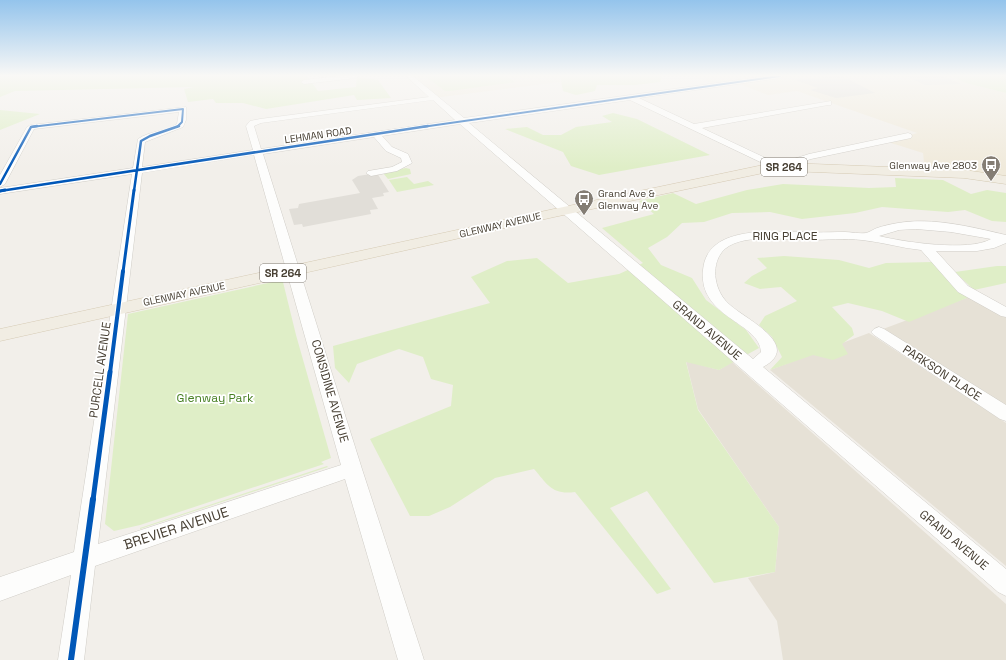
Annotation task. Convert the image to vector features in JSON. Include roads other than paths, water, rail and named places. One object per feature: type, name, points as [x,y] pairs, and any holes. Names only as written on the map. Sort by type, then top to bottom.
[{"type":"main road","name":"GLENWAY AVENUE","points":[[0,335],[566,210],[763,169],[777,167],[964,174],[1006,180]]},
{"type":"street","name":"CONSIDINE AVENUE","points":[[370,107],[253,123],[250,126],[352,470],[411,660]]},
{"type":"street","name":"GRAND AVENUE","points":[[444,107],[1006,584]]},
{"type":"street","name":"LEHMAN ROAD","points":[[0,191],[561,107]]},
{"type":"street","points":[[651,107],[777,167],[792,161],[874,145],[908,136]]},
{"type":"street","points":[[693,127],[807,107]]},
{"type":"street","name":"PURCELL AVENUE","points":[[0,184],[31,127],[183,109],[182,123],[180,125],[142,140],[136,170],[119,308],[71,660]]},
{"type":"street","points":[[370,173],[394,169],[407,163],[405,156],[389,150],[377,135]]},
{"type":"street","name":"RING PLACE","points":[[867,237],[891,228],[924,226],[954,229],[1004,238]]},
{"type":"street","name":"RING PLACE","points":[[749,366],[763,360],[766,357],[769,350],[768,343],[756,330],[724,308],[716,299],[712,290],[709,271],[714,255],[720,247],[736,239],[758,236],[867,237],[893,243],[925,247],[978,247],[988,245],[1004,238]]},
{"type":"street","points":[[925,247],[963,289],[1006,313]]},
{"type":"street","name":"PARKSON PLACE","points":[[879,332],[1006,414]]},
{"type":"street","name":"BREVIER AVENUE","points":[[0,589],[352,470]]},
{"type":"place","name":"Glenway Ave 2803","points":[[991,182]]},
{"type":"place","name":"Grand Ave & Glenway Ave","points":[[584,216]]},
{"type":"park label","name":"Glenway Park","points":[[215,398]]}]
